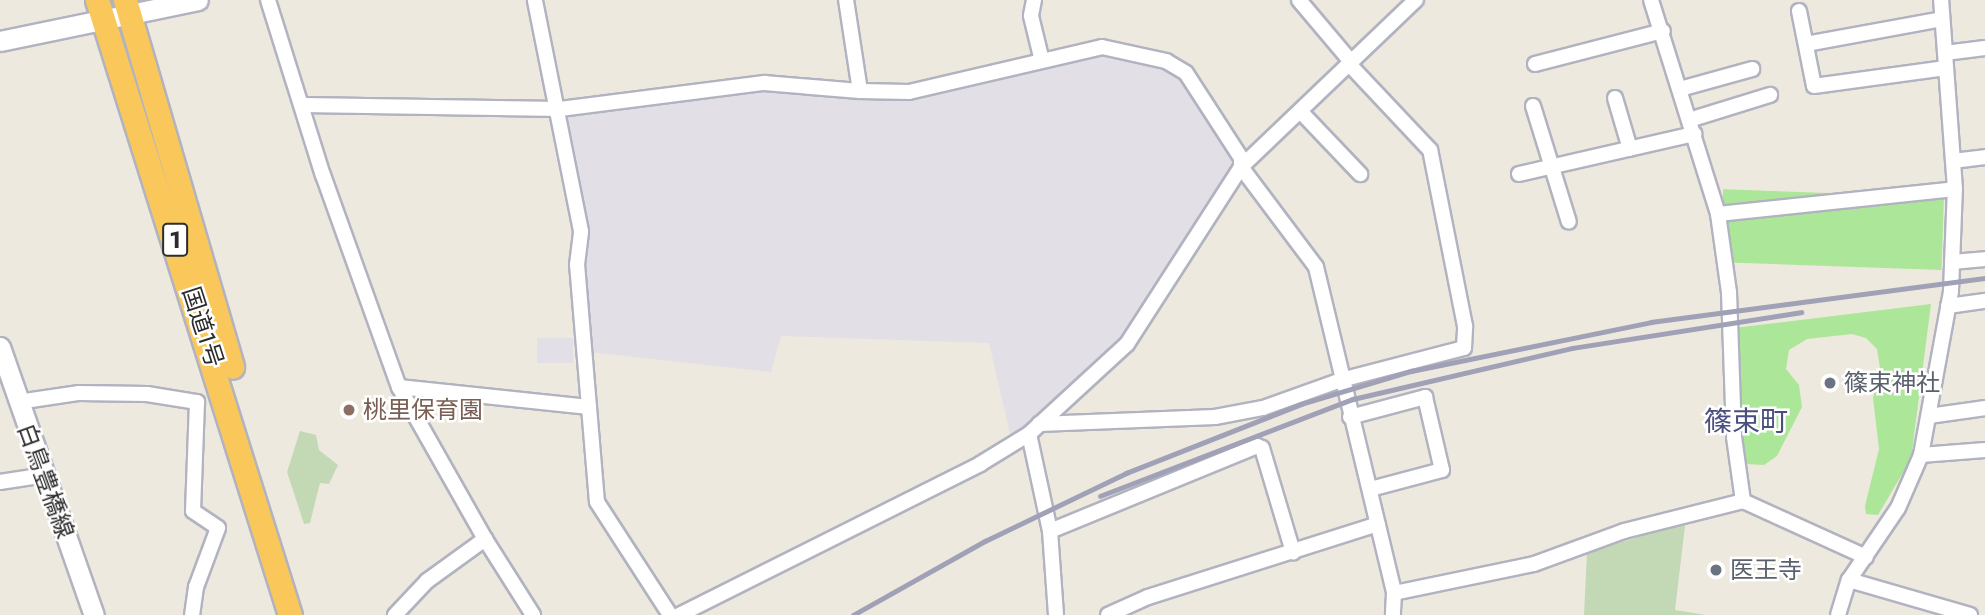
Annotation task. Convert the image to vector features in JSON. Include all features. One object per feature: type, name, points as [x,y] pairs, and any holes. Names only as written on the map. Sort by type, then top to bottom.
[{"type":"highway","name":"国道1号","points":[[127,7],[306,615]]},
{"type":"highway","name":"国道1号","points":[[100,9],[209,346],[290,615]]},
{"type":"main road","points":[[0,41],[100,9],[198,0]]},
{"type":"main road","name":"白鳥豊橋線","points":[[0,347],[94,615]]},
{"type":"street","points":[[268,0],[399,387],[485,539],[533,615]]},
{"type":"street","points":[[535,0],[560,109],[581,231],[577,265],[597,502],[670,615]]},
{"type":"street","points":[[846,0],[860,91]]},
{"type":"street","points":[[1034,0],[1031,16],[1042,61]]},
{"type":"street","points":[[1034,429],[1215,416],[1263,408],[1341,380],[1464,348],[1465,326],[1430,150],[1351,64],[1299,0]]},
{"type":"street","points":[[679,615],[980,464],[1034,429],[1127,344],[1241,167],[1416,0]]},
{"type":"street","points":[[1651,0],[1663,31],[1718,214],[1729,292],[1734,437],[1743,501]]},
{"type":"street","points":[[1839,615],[1849,580],[1898,508],[1921,455],[1948,306],[1955,189],[1941,0]]},
{"type":"street","points":[[1798,11],[1814,86],[1946,60],[1985,48]]},
{"type":"street","points":[[1805,44],[1942,19]]},
{"type":"street","points":[[1535,64],[1663,31]]},
{"type":"street","points":[[302,105],[560,109],[764,83],[909,92],[1102,47],[1166,61],[1186,73],[1241,158],[1241,167],[1316,267],[1394,593],[1392,615]]},
{"type":"street","points":[[1680,89],[1752,69]]},
{"type":"street","points":[[1519,174],[1630,149],[1770,95]]},
{"type":"street","points":[[1615,98],[1630,149]]},
{"type":"street","points":[[1533,106],[1569,222]]},
{"type":"street","points":[[1301,112],[1360,174]]},
{"type":"street","points":[[1953,161],[1985,157]]},
{"type":"street","points":[[1718,214],[1955,189]]},
{"type":"street","points":[[1952,262],[1985,259]]},
{"type":"street","points":[[1948,306],[1985,301]]},
{"type":"street","points":[[399,387],[589,407]]},
{"type":"street","points":[[18,402],[79,393],[147,394],[197,402],[193,511],[218,528],[196,587],[192,615]]},
{"type":"street","points":[[1350,417],[1425,397],[1442,470],[1370,489]]},
{"type":"street","points":[[1929,416],[1985,408]]},
{"type":"street","points":[[1034,429],[1050,531],[1056,615]]},
{"type":"street","points":[[1050,531],[1257,446],[1262,448],[1293,552]]},
{"type":"street","points":[[1921,455],[1985,450]]},
{"type":"street","points":[[0,482],[45,475]]},
{"type":"street","points":[[1394,593],[1534,564],[1624,531],[1743,501],[1866,557]]},
{"type":"street","points":[[1108,615],[1148,597],[1378,524]]},
{"type":"street","points":[[395,615],[427,581],[485,539]]},
{"type":"street","points":[[1849,580],[1970,615]]},
{"type":"shaded area","points":[[1103,51],[1164,65],[1183,76],[1236,165],[1122,343],[1091,374],[1011,438],[989,343],[781,336],[771,372],[590,352],[583,265],[588,228],[567,118],[570,113],[765,87],[900,100]]},
{"type":"shaded area","points":[[537,338],[573,338],[573,363],[537,363]]},
{"type":"green space","points":[[1723,189],[1944,197],[1941,270],[1721,262]]},
{"type":"green space","points":[[1931,304],[1911,459],[1878,515],[1866,514],[1865,506],[1879,449],[1873,398],[1880,368],[1877,349],[1866,338],[1852,334],[1807,339],[1789,350],[1786,369],[1799,385],[1802,407],[1777,456],[1764,465],[1745,464],[1738,439],[1734,328]]},
{"type":"green space","points":[[300,431],[316,435],[319,450],[338,465],[329,484],[320,483],[310,523],[304,524],[287,472]]},
{"type":"green space","points":[[1674,526],[1685,526],[1675,610],[1706,615],[1584,615],[1587,553]]},
{"type":"railway","points":[[853,615],[985,541],[1126,473],[1301,404],[1411,371],[1651,322],[1985,278]]},
{"type":"railway","points":[[1100,496],[1353,399],[1572,348],[1801,312]]},
{"type":"place","name":"篠束神社","points":[[1830,383]]},
{"type":"place","name":"桃里保育園","points":[[349,410]]},
{"type":"place","name":"医王寺","points":[[1716,570]]},
{"type":"district","name":"篠束町","points":[[1746,422]]}]
